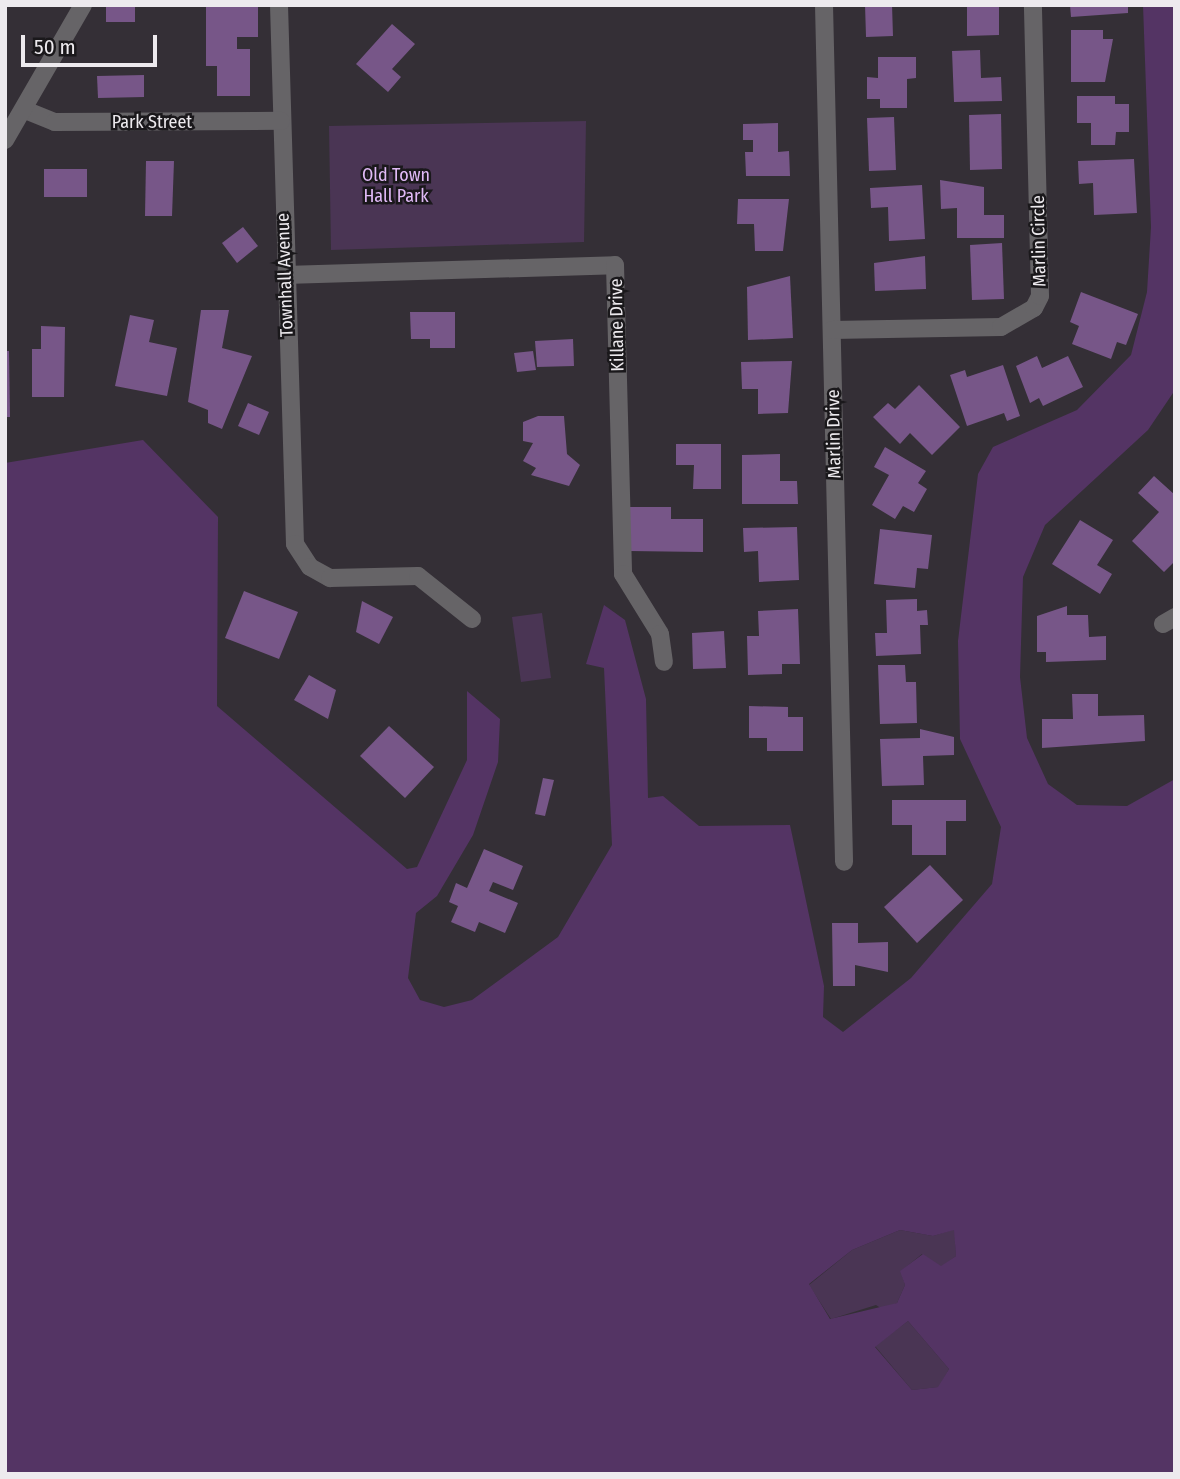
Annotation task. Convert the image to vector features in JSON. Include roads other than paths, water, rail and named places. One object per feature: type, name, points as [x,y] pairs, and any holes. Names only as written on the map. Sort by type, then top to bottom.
[{"type":"street","points":[[5,140],[25,110],[83,5]]},
{"type":"street","name":"Townhall Avenue","points":[[279,5],[295,544],[310,567],[330,578],[418,576],[472,619]]},
{"type":"street","name":"Marlin Drive","points":[[824,5],[844,862]]},
{"type":"street","name":"Marlin Circle","points":[[832,331],[1001,327],[1034,308],[1040,296],[1033,5]]},
{"type":"street","name":"Park Street","points":[[25,110],[55,122],[281,121]]},
{"type":"street","name":"Killane Drive","points":[[285,275],[615,265],[623,574],[660,634],[664,662]]},
{"type":"park label","name":"Old Town Hall Park","points":[[396,186]]}]
